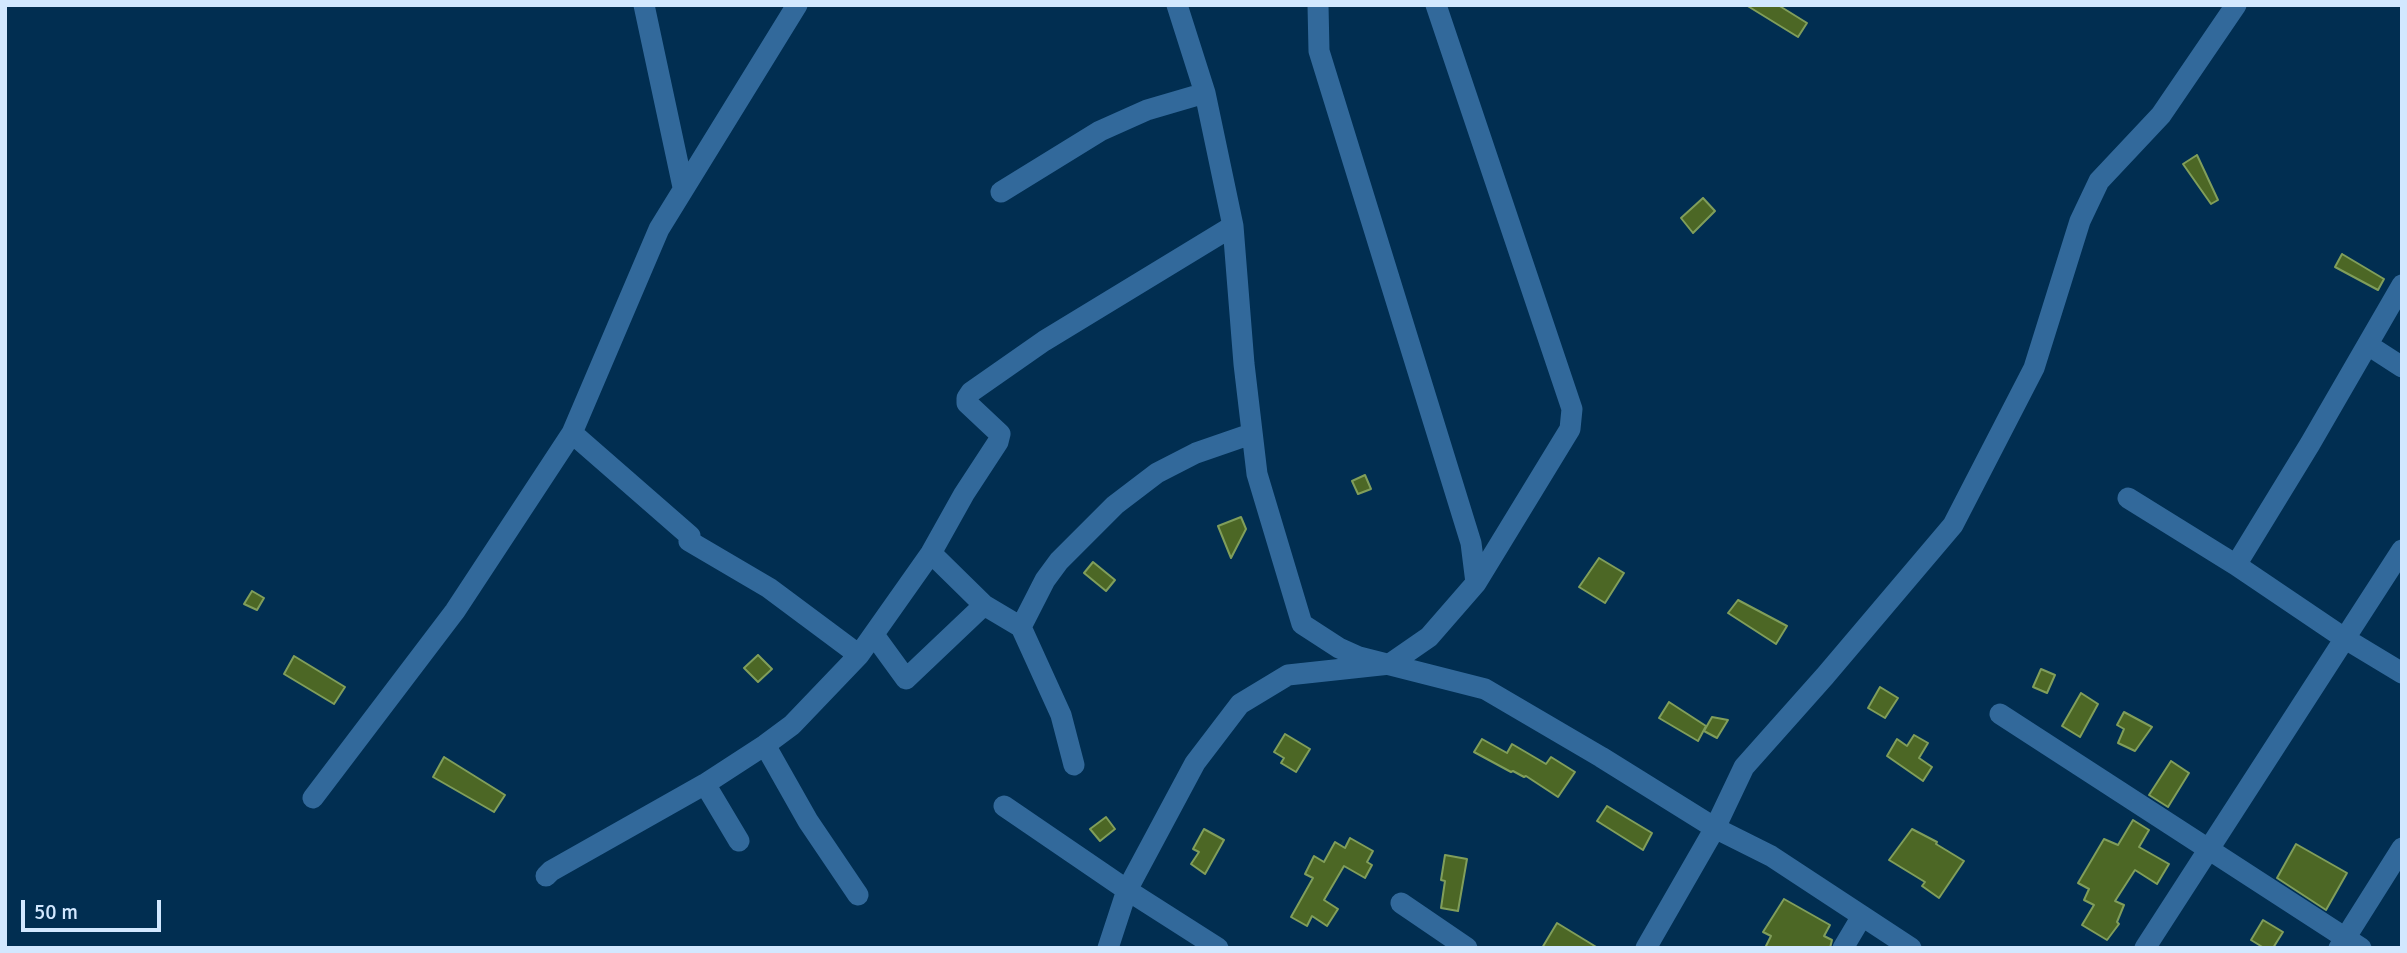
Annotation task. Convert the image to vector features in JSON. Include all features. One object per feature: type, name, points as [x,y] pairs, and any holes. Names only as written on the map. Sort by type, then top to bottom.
[{"type":"street","points":[[644,5],[683,187]]},
{"type":"street","points":[[313,798],[455,611],[572,433],[659,229],[797,5]]},
{"type":"street","points":[[1177,5],[1205,93],[1233,226],[1257,474],[1302,624],[1339,648],[1359,657],[1485,689],[1715,828],[1770,856],[1911,948]]},
{"type":"street","points":[[1318,5],[1319,51],[1471,543],[1476,583]]},
{"type":"street","points":[[1108,948],[1127,890],[1195,763],[1240,704],[1289,675],[1390,664],[1429,637],[1476,583],[1570,429],[1572,409],[1436,5]]},
{"type":"street","points":[[1646,948],[1715,828],[1744,767],[1953,525],[2034,368],[2080,220],[2099,181],[2161,115],[2236,5]]},
{"type":"street","points":[[1001,192],[1100,131],[1147,110],[1205,93]]},
{"type":"street","points":[[546,876],[705,784],[765,745],[792,724],[859,655],[931,553],[1000,434],[967,403],[971,392],[1044,341],[1233,226]]},
{"type":"street","points":[[2236,565],[2402,285]]},
{"type":"street","points":[[2368,345],[2402,367]]},
{"type":"street","points":[[572,433],[690,536],[689,541],[769,588],[859,655]]},
{"type":"street","points":[[1021,627],[1045,580],[1059,561],[1115,505],[1157,473],[1196,453],[1251,433]]},
{"type":"street","points":[[2128,498],[2402,673]]},
{"type":"street","points":[[2145,948],[2402,550]]},
{"type":"street","points":[[931,553],[984,605],[1021,627],[1061,715],[1074,765]]},
{"type":"street","points":[[874,635],[906,679],[984,605]]},
{"type":"street","points":[[2000,714],[2210,850],[2348,944],[2402,848]]},
{"type":"street","points":[[765,745],[808,821],[858,895]]},
{"type":"street","points":[[705,784],[739,841]]},
{"type":"street","points":[[1004,806],[1127,890],[1219,948]]},
{"type":"street","points":[[1401,903],[1468,948]]},
{"type":"street","points":[[1843,948],[1863,916]]},
{"type":"building","points":[[1746,5],[1778,5],[1807,23],[1798,37]]},
{"type":"building","points":[[2197,155],[2218,200],[2211,204],[2183,164]]},
{"type":"building","points":[[1703,198],[1715,211],[1693,233],[1681,218]]},
{"type":"building","points":[[2342,254],[2384,279],[2378,290],[2335,267]]},
{"type":"building","points":[[1365,475],[1371,489],[1358,494],[1352,481]]},
{"type":"building","points":[[1241,517],[1246,529],[1231,558],[1218,526]]},
{"type":"building","points":[[1599,558],[1624,573],[1605,603],[1579,587]]},
{"type":"building","points":[[1093,562],[1115,580],[1106,591],[1084,573]]},
{"type":"building","points":[[252,591],[264,598],[257,610],[244,604]]},
{"type":"building","points":[[1738,600],[1787,626],[1776,644],[1728,613]]},
{"type":"building","points":[[758,655],[772,669],[758,682],[744,668]]},
{"type":"building","points":[[294,656],[345,687],[334,704],[284,674]]},
{"type":"building","points":[[2041,669],[2055,675],[2047,693],[2033,687]]},
{"type":"building","points":[[1880,687],[1898,698],[1885,718],[1868,708]]},
{"type":"building","points":[[2081,693],[2098,704],[2080,737],[2062,726]]},
{"type":"building","points":[[1669,702],[1706,726],[1698,741],[1659,718]]},
{"type":"building","points":[[2124,712],[2152,727],[2135,751],[2118,743],[2124,729],[2117,725]]},
{"type":"building","points":[[1712,717],[1728,720],[1717,738],[1704,731]]},
{"type":"building","points":[[1285,734],[1310,749],[1296,772],[1281,763],[1284,758],[1274,752]]},
{"type":"building","points":[[1914,735],[1928,743],[1919,758],[1932,767],[1923,781],[1887,756],[1897,739],[1907,746]]},
{"type":"building","points":[[1482,739],[1507,753],[1512,744],[1546,764],[1551,757],[1575,772],[1558,797],[1526,776],[1511,772],[1474,752]]},
{"type":"building","points":[[444,757],[505,795],[494,812],[433,777]]},
{"type":"building","points":[[2171,761],[2189,773],[2168,807],[2149,795]]},
{"type":"building","points":[[1607,806],[1652,833],[1643,850],[1597,821]]},
{"type":"building","points":[[1106,817],[1115,829],[1100,841],[1090,829]]},
{"type":"building","points":[[2133,820],[2149,830],[2139,847],[2169,864],[2157,884],[2135,870],[2115,901],[2124,905],[2117,922],[2119,924],[2107,940],[2082,925],[2094,905],[2084,900],[2089,889],[2078,883],[2104,839],[2118,845]]},
{"type":"building","points":[[1204,829],[1224,840],[1205,874],[1191,864],[1199,852],[1193,849]]},
{"type":"building","points":[[1912,829],[1964,861],[1939,898],[1922,886],[1925,882],[1889,860]]},
{"type":"building","points":[[1350,838],[1373,851],[1367,862],[1372,865],[1365,878],[1344,866],[1324,900],[1338,909],[1327,926],[1312,916],[1307,926],[1291,917],[1313,878],[1305,874],[1314,856],[1324,862],[1335,842],[1345,848]]},
{"type":"building","points":[[2296,844],[2347,873],[2326,910],[2277,878]]},
{"type":"building","points":[[1445,855],[1467,859],[1458,911],[1441,908],[1445,881],[1441,880]]},
{"type":"building","points":[[1784,899],[1830,925],[1824,936],[1832,940],[1830,948],[1765,948],[1771,936],[1763,932]]},
{"type":"building","points":[[2263,920],[2283,932],[2273,948],[2264,948],[2251,940]]},
{"type":"building","points":[[1557,923],[1598,948],[1542,948]]}]
